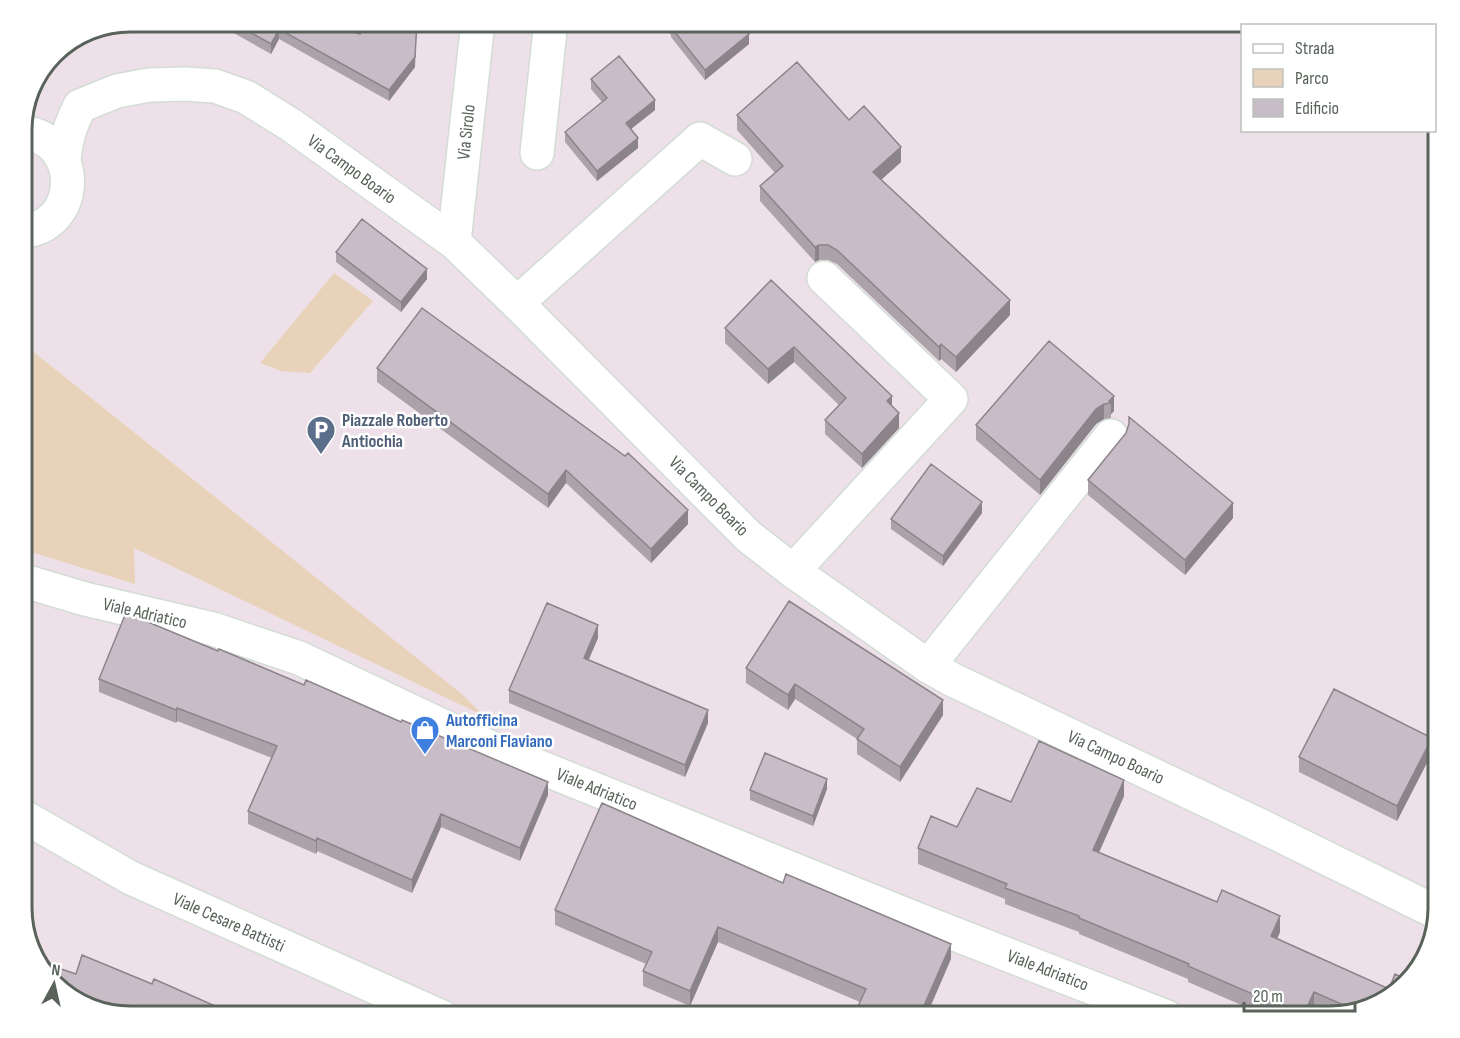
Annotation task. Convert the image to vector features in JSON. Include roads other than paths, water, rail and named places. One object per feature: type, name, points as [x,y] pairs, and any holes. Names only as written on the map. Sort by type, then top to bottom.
[{"type":"street","name":"Via Sirolo","points":[[454,243],[477,32]]},
{"type":"street","points":[[537,153],[550,32]]},
{"type":"street","name":"Via Campo Boario","points":[[64,162],[71,123],[80,106],[117,91],[149,85],[185,84],[215,86],[246,97],[291,125],[454,243],[517,303],[748,536],[928,666],[1428,908]]},
{"type":"street","points":[[32,134],[56,149],[64,162],[68,176],[68,192],[62,206],[53,218],[32,229]]},
{"type":"street","points":[[517,303],[700,139],[735,159]]},
{"type":"street","points":[[794,571],[951,399],[824,278]]},
{"type":"street","points":[[928,666],[1111,436]]},
{"type":"street","name":"Viale Adriatico","points":[[32,583],[85,599],[213,630],[299,658],[470,739],[1139,1006]]},
{"type":"street","name":"Viale Cesare Battisti","points":[[32,821],[131,878],[417,1006]]},
{"type":"place","name":"Piazzale Roberto Antiochia","points":[[321,456]]},
{"type":"place","name":"Autofficina Marconi Flaviano","points":[[425,756]]}]
